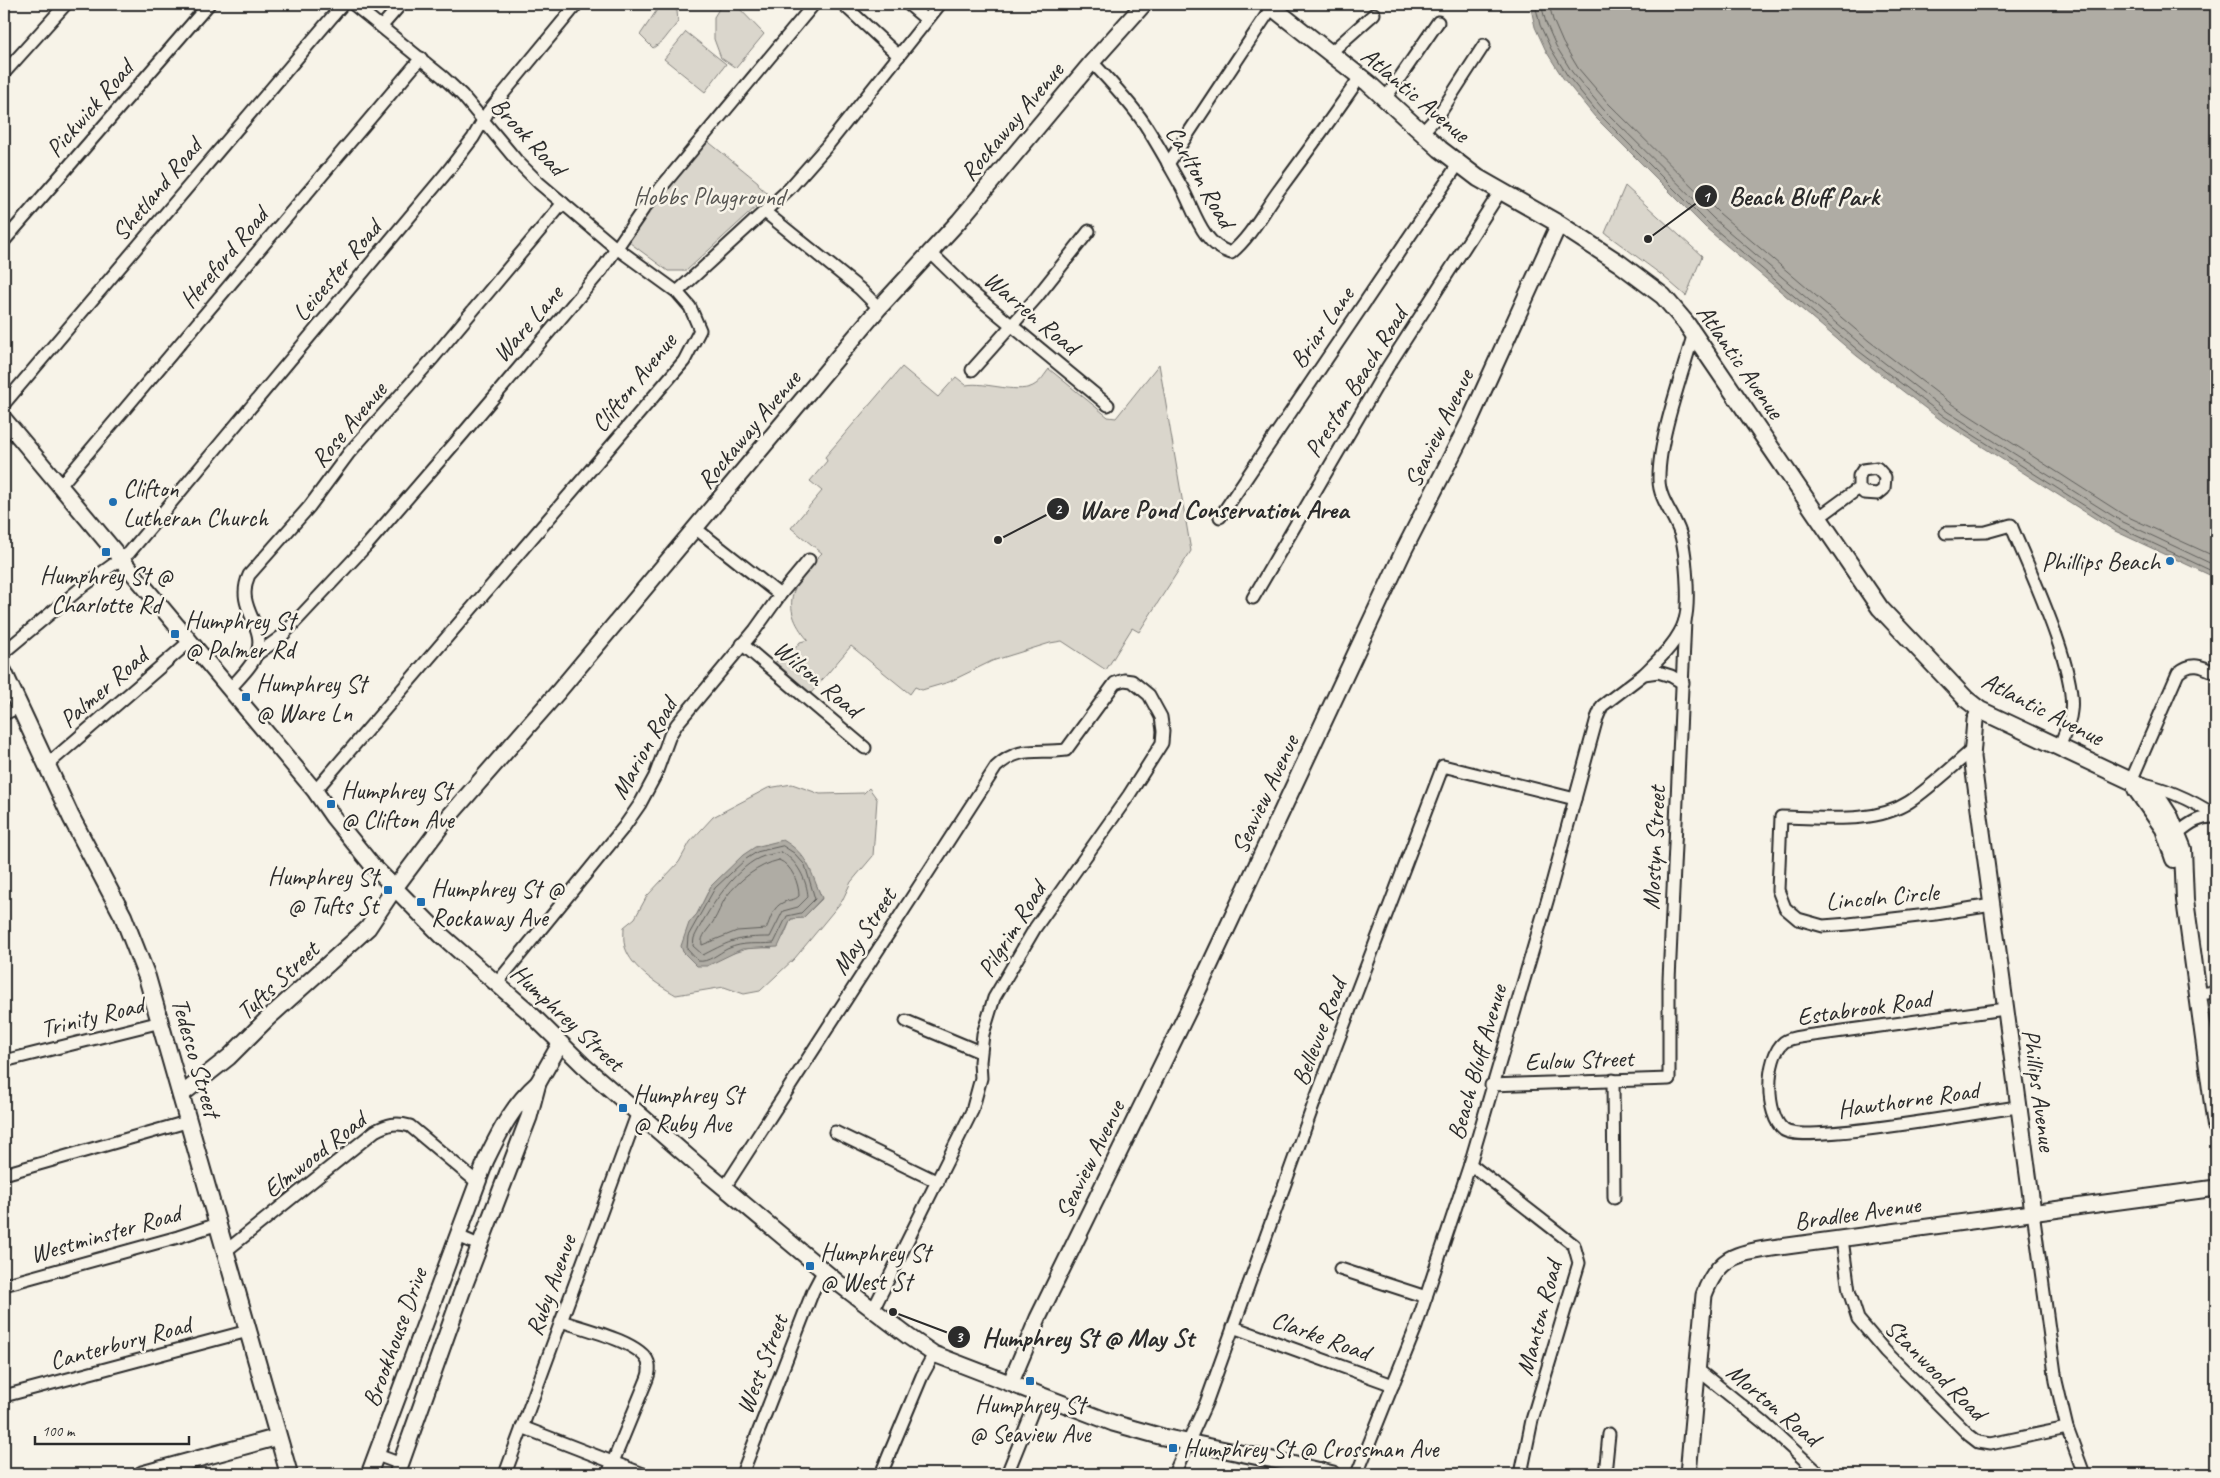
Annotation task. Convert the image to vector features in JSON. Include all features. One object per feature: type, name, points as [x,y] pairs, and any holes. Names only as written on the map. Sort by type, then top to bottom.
[{"type":"main road","name":"Atlantic Avenue","points":[[1271,5],[1329,54],[1360,77],[1422,133],[1459,163],[1500,192],[1559,224],[1619,262],[1653,288],[1670,304],[1694,336],[1880,608],[1952,686],[1980,710],[2146,788],[2159,800],[2178,833],[2185,863],[2184,888],[2216,1126]]},
{"type":"main road","name":"Tedesco Street","points":[[4,673],[71,817],[123,916],[144,968],[227,1250],[289,1474]]},
{"type":"main road","name":"Atlantic Avenue","points":[[2131,781],[2164,830],[2184,888]]},
{"type":"street","points":[[4,73],[66,4]]},
{"type":"street","name":"Pickwick Road","points":[[4,241],[209,4]]},
{"type":"street","name":"Shetland Road","points":[[4,404],[343,4]]},
{"type":"street","name":"Brook Road","points":[[353,4],[421,58],[462,95],[482,122],[517,161],[563,203],[617,248],[677,292]]},
{"type":"street","points":[[382,26],[401,4]]},
{"type":"street","name":"Leicester Road","points":[[4,652],[82,587],[121,560],[173,502],[441,180],[473,138],[488,112],[577,4]]},
{"type":"street","name":"Ware Lane","points":[[256,654],[282,636],[367,545],[601,271],[644,208],[814,4]]},
{"type":"street","points":[[843,4],[899,56]]},
{"type":"street","points":[[908,4],[927,20]]},
{"type":"street","points":[[677,292],[789,189],[827,146],[940,4]]},
{"type":"street","name":"Rockaway Avenue","points":[[394,889],[445,822],[554,697],[879,308],[959,221],[1092,62],[1144,4]]},
{"type":"street","points":[[1168,164],[1271,5]]},
{"type":"street","points":[[1329,54],[1374,14]]},
{"type":"street","points":[[1385,99],[1438,22]]},
{"type":"street","points":[[1422,133],[1440,113],[1484,45]]},
{"type":"street","name":"Hereford Road","points":[[60,486],[421,58]]},
{"type":"street","name":"Carlton Road","points":[[1092,62],[1119,91],[1143,122],[1182,188],[1198,225],[1219,249],[1231,253],[1246,240],[1276,194],[1312,148],[1360,77]]},
{"type":"street","name":"Briar Lane","points":[[1220,516],[1459,163]]},
{"type":"street","name":"Preston Beach Road","points":[[1252,598],[1387,368],[1500,192]]},
{"type":"street","name":"Rose Avenue","points":[[256,654],[259,642],[243,588],[249,575],[309,507],[349,454],[434,357],[563,203]]},
{"type":"street","points":[[766,212],[860,289],[879,308]]},
{"type":"street","name":"Seaview Avenue","points":[[1011,1382],[1038,1318],[1194,999],[1404,550],[1470,420],[1559,224]]},
{"type":"street","points":[[972,370],[1012,325],[1089,231]]},
{"type":"street","name":"Warren Road","points":[[929,252],[970,291],[1108,405]]},
{"type":"street","name":"Clifton Avenue","points":[[315,791],[684,361],[700,330],[690,307],[677,292]]},
{"type":"street","points":[[1685,620],[1686,569],[1684,549],[1680,532],[1665,501],[1659,478],[1672,413],[1694,336]]},
{"type":"street","name":"Humphrey Street","points":[[4,419],[315,791],[338,823],[394,889],[441,935],[497,983],[560,1044],[725,1187],[873,1310],[934,1354],[1011,1382],[1039,1395],[1113,1423],[1188,1443],[1268,1458],[1333,1474]]},
{"type":"street","points":[[1818,518],[1859,488]]},
{"type":"street","points":[[1946,533],[1986,532],[2011,525],[2068,673],[2072,710],[2068,727],[2059,747]]},
{"type":"street","points":[[696,528],[780,596]]},
{"type":"street","name":"Marion Road","points":[[497,983],[624,827],[649,789],[661,763],[670,735],[677,724],[755,630],[809,560]]},
{"type":"street","name":"Beach Bluff Avenue","points":[[1357,1474],[1426,1296],[1470,1164],[1491,1085],[1602,706],[1644,674],[1663,655],[1685,620]]},
{"type":"street","name":"Mostyn Street","points":[[1669,1079],[1669,980],[1685,620]]},
{"type":"street","name":"Palmer Road","points":[[47,765],[189,642]]},
{"type":"street","name":"Wilson Road","points":[[742,644],[866,748]]},
{"type":"street","points":[[229,690],[256,654]]},
{"type":"street","points":[[2216,673],[2200,665],[2191,665],[2178,673],[2131,781],[2160,787],[2196,803],[2216,816]]},
{"type":"street","points":[[1644,674],[1658,672],[1671,676],[1683,684]]},
{"type":"street","name":"Pilgrim Road","points":[[873,1310],[938,1182],[979,1092],[982,1078],[980,1052],[987,1016],[994,998],[1035,928],[1140,778],[1162,743],[1161,717],[1156,704],[1145,690],[1132,681],[1124,680],[1115,683],[1070,746]]},
{"type":"street","points":[[4,714],[19,707]]},
{"type":"street","name":"Phillips Avenue","points":[[1980,710],[1975,720],[1972,750],[2018,1107],[2053,1359],[2067,1428],[2084,1474]]},
{"type":"street","name":"May Street","points":[[725,1187],[996,767],[1007,757],[1022,752],[1062,750],[1070,746]]},
{"type":"street","name":"Lincoln Circle","points":[[1972,750],[1909,802],[1892,810],[1873,815],[1836,818],[1781,817],[1778,890],[1785,908],[1798,919],[1823,926],[1928,915],[1992,905]]},
{"type":"street","name":"Bellevue Road","points":[[1174,1474],[1206,1403],[1313,1106],[1442,766],[1575,799]]},
{"type":"street","points":[[2178,833],[2195,820],[2207,816],[2216,816]]},
{"type":"street","name":"Tufts Street","points":[[182,1095],[229,1058],[267,1019],[368,928],[394,889]]},
{"type":"street","points":[[2198,994],[2216,992]]},
{"type":"street","name":"Estabrook Road","points":[[1804,1134],[1796,1134],[1784,1130],[1773,1108],[1770,1090],[1770,1068],[1774,1056],[1784,1042],[1806,1036],[2006,1009]]},
{"type":"street","points":[[906,1021],[980,1052]]},
{"type":"street","name":"Trinity Road","points":[[4,1061],[161,1022]]},
{"type":"street","name":"Brookhouse Drive","points":[[377,1455],[399,1469],[529,1118],[538,1083],[560,1044]]},
{"type":"street","name":"Eulow Street","points":[[1491,1085],[1669,1079]]},
{"type":"street","points":[[1613,1080],[1614,1198]]},
{"type":"street","name":"Brookhouse Drive","points":[[369,1474],[478,1183],[505,1120],[525,1094],[538,1083]]},
{"type":"street","name":"Hawthorne Road","points":[[1804,1134],[1898,1125],[2018,1107]]},
{"type":"street","name":"Ruby Avenue","points":[[505,1474],[638,1112]]},
{"type":"street","points":[[4,1174],[190,1121]]},
{"type":"street","name":"Elmwood Road","points":[[227,1250],[386,1125],[398,1123],[410,1126],[478,1183]]},
{"type":"street","points":[[834,1132],[938,1182]]},
{"type":"street","name":"Manton Road","points":[[1470,1164],[1574,1245],[1579,1263],[1532,1420],[1521,1474]]},
{"type":"street","name":"Bradlee Avenue","points":[[1688,1474],[1704,1295],[1718,1266],[1740,1254],[2216,1188]]},
{"type":"street","name":"Westminster Road","points":[[4,1285],[178,1237],[218,1224]]},
{"type":"street","points":[[458,1236],[481,1246]]},
{"type":"street","name":"Stanwood Road","points":[[1842,1239],[1849,1291],[1858,1319],[1880,1345],[1969,1435],[1978,1442],[1990,1444],[2067,1428]]},
{"type":"street","points":[[1340,1269],[1426,1296]]},
{"type":"street","name":"West Street","points":[[742,1474],[813,1292],[824,1270]]},
{"type":"street","points":[[561,1321],[637,1349],[648,1362],[650,1370],[608,1474]]},
{"type":"street","name":"Clarke Road","points":[[1233,1327],[1393,1385]]},
{"type":"street","name":"Canterbury Road","points":[[4,1396],[248,1330]]},
{"type":"street","points":[[881,1474],[922,1376],[934,1354]]},
{"type":"street","name":"Morton Road","points":[[1697,1369],[1805,1459],[1820,1474]]},
{"type":"street","points":[[1007,1474],[1039,1395]]},
{"type":"street","points":[[522,1427],[643,1474]]},
{"type":"street","points":[[1605,1474],[1609,1434]]},
{"type":"street","points":[[142,1474],[278,1437]]},
{"type":"street","points":[[1804,1474],[1805,1459]]},
{"type":"green space","points":[[661,4],[668,4],[677,11],[678,22],[663,41],[653,48],[640,35]]},
{"type":"green space","points":[[722,4],[735,4],[764,34],[736,68],[721,58],[714,39],[714,17]]},
{"type":"green space","points":[[686,32],[726,64],[705,92],[664,59]]},
{"type":"green space","name":"Hobbs Playground","points":[[705,139],[758,182],[759,186],[769,195],[686,271],[668,271],[626,240],[644,214]]},
{"type":"green space","points":[[1625,186],[1702,256],[1686,296],[1663,276],[1605,233]]},
{"type":"green space","points":[[1159,364],[1191,551],[1139,632],[1132,628],[1106,670],[1062,641],[992,661],[949,682],[922,690],[915,687],[910,694],[851,646],[811,693],[775,662],[788,658],[800,642],[808,640],[793,616],[793,594],[803,574],[822,553],[791,528],[822,491],[810,481],[827,461],[825,457],[902,367],[938,397],[956,377],[966,385],[974,384],[1022,389],[1038,383],[1049,369],[1108,417],[1116,418]]},
{"type":"green space","points":[[792,784],[820,794],[864,793],[869,788],[877,799],[873,856],[851,882],[842,901],[795,958],[760,991],[744,994],[724,987],[676,995],[653,981],[633,962],[624,945],[624,927],[635,918],[647,896],[679,862],[690,842],[713,817],[768,788]],"holes":[[[729,869],[816,884],[822,899],[803,918],[791,919],[784,936],[772,948],[753,947],[730,954],[689,923],[697,914],[711,886]]]},
{"type":"water","points":[[1530,4],[2216,4],[2216,578],[2115,531],[1942,421],[1857,356],[1706,228],[1595,117],[1563,78],[1546,51],[1535,27]]},
{"type":"water","points":[[783,840],[799,852],[804,859],[812,872],[822,898],[803,918],[791,919],[778,947],[742,949],[707,966],[697,966],[683,952],[681,946],[689,923],[697,914],[711,886],[743,855],[755,847]]},
{"type":"place","name":"Beach Bluff Park","points":[[1648,239]]},
{"type":"place","name":"Clifton Lutheran Church","points":[[113,502]]},
{"type":"place","name":"Ware Pond Conservation Area","points":[[998,540]]},
{"type":"place","name":"Humphrey St @ Charlotte Rd","points":[[106,552]]},
{"type":"place","name":"Phillips Beach","points":[[2170,561]]},
{"type":"place","name":"Humphrey St @ Palmer Rd","points":[[175,634]]},
{"type":"place","name":"Humphrey St @ Ware Ln","points":[[246,697]]},
{"type":"place","name":"Humphrey St @ Clifton Ave","points":[[331,804]]},
{"type":"place","name":"Humphrey St @ Tufts St","points":[[388,890]]},
{"type":"place","name":"Humphrey St @ Rockaway Ave","points":[[421,902]]},
{"type":"place","name":"Humphrey St @ Ruby Ave","points":[[623,1108]]},
{"type":"place","name":"Humphrey St @ West St","points":[[810,1266]]},
{"type":"place","name":"Humphrey St @ May St","points":[[893,1312]]},
{"type":"place","name":"Humphrey St @ Seaview Ave","points":[[1030,1381]]},
{"type":"place","name":"Humphrey St @ Crossman Ave","points":[[1173,1448]]}]
